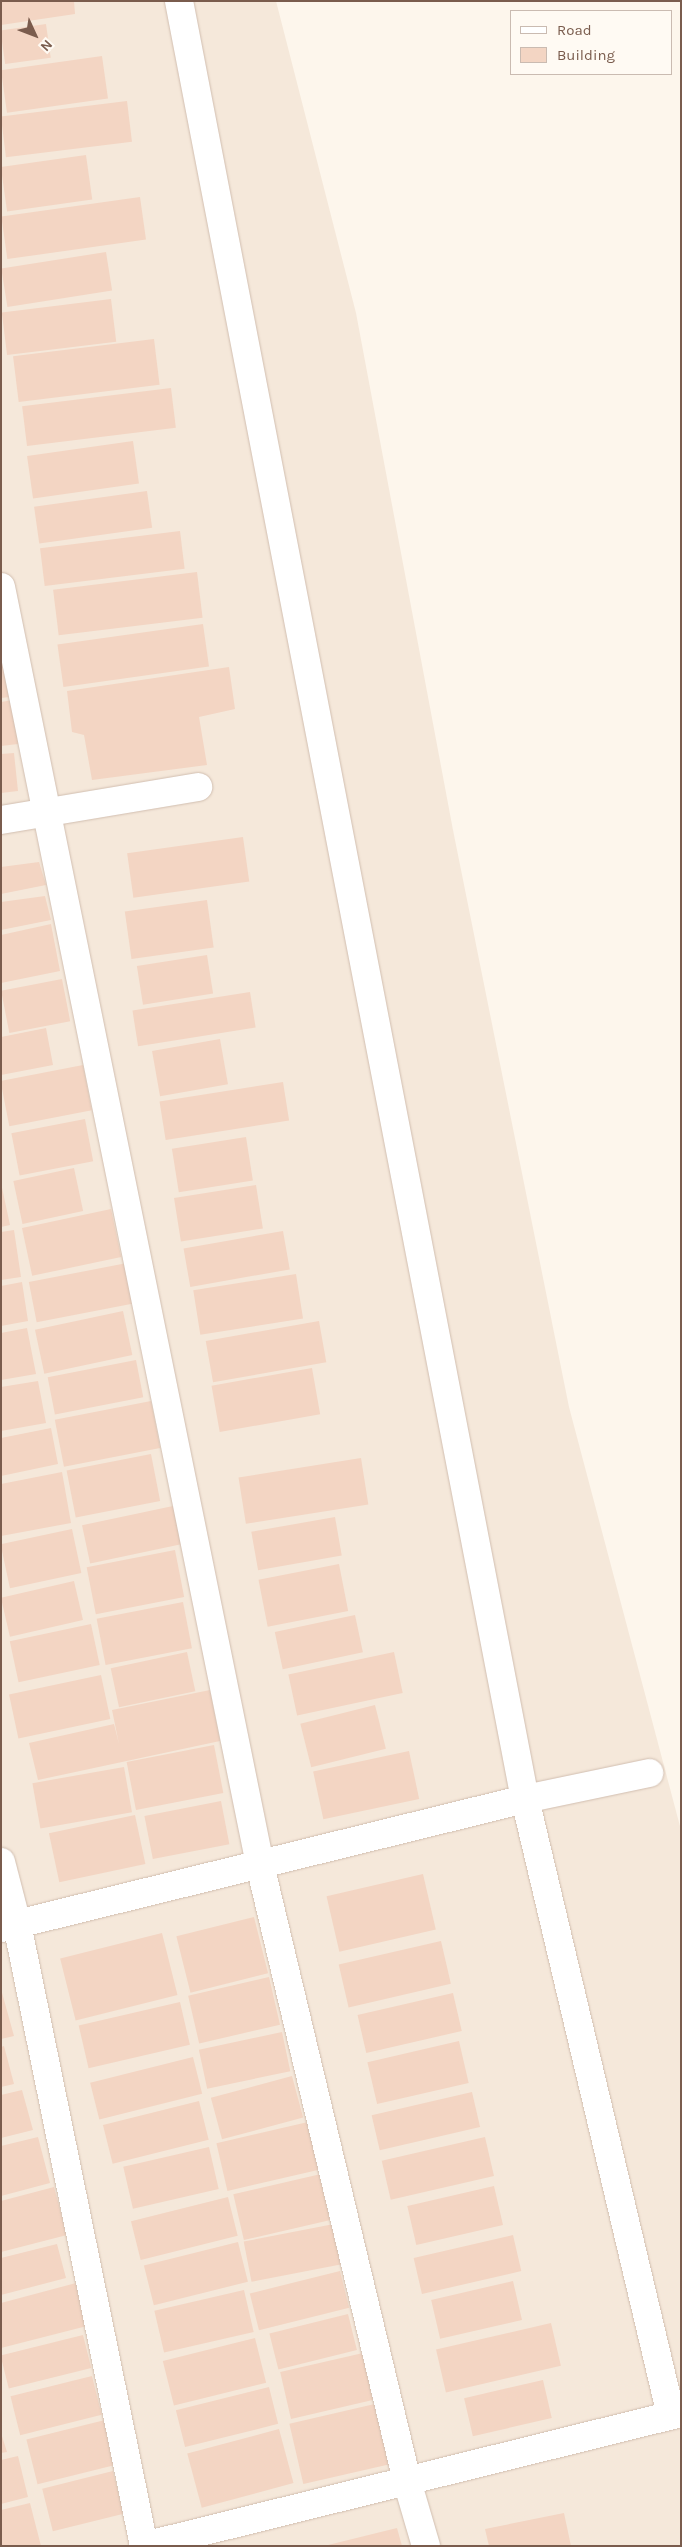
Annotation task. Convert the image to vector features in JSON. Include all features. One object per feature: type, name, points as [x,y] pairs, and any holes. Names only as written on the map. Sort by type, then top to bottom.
[{"type":"street","points":[[1,1862],[9,1926],[144,2546],[676,2414],[525,1799],[178,1]]},
{"type":"street","points":[[1,587],[260,1865],[407,2481],[426,2546]]},
{"type":"street","points":[[1,820],[198,787]]},
{"type":"street","points":[[9,1926],[525,1799],[649,1773]]},
{"type":"shaded area","points":[[1,1],[276,1],[356,313],[453,830],[569,1407],[681,1830],[681,2546],[1,2546]]},
{"type":"building","points":[[1,1],[74,1],[75,14],[1,25]]},
{"type":"building","points":[[46,24],[51,58],[5,64],[1,30]]},
{"type":"building","points":[[102,56],[108,99],[7,113],[1,70]]},
{"type":"building","points":[[127,101],[132,142],[6,157],[1,116]]},
{"type":"building","points":[[86,155],[92,200],[7,212],[1,167]]},
{"type":"building","points":[[140,197],[146,240],[7,259],[1,216]]},
{"type":"building","points":[[106,252],[112,291],[7,307],[1,269]]},
{"type":"building","points":[[111,299],[116,342],[7,355],[2,312]]},
{"type":"building","points":[[154,339],[160,385],[19,402],[13,356]]},
{"type":"building","points":[[171,388],[176,428],[27,446],[22,406]]},
{"type":"building","points":[[133,441],[139,484],[33,498],[27,456]]},
{"type":"building","points":[[147,491],[152,528],[39,544],[34,507]]},
{"type":"building","points":[[180,531],[185,569],[45,586],[40,548]]},
{"type":"building","points":[[197,572],[203,618],[59,635],[53,590]]},
{"type":"building","points":[[203,624],[209,667],[63,687],[57,644]]},
{"type":"building","points":[[6,658],[10,697],[1,698],[1,659]]},
{"type":"building","points":[[229,667],[235,709],[199,717],[207,765],[92,780],[84,735],[72,732],[67,691]]},
{"type":"building","points":[[13,700],[18,744],[1,746],[1,702]]},
{"type":"building","points":[[14,753],[18,791],[1,793],[1,754]]},
{"type":"building","points":[[243,837],[249,882],[133,898],[127,853]]},
{"type":"building","points":[[39,862],[46,885],[1,894],[1,867]]},
{"type":"building","points":[[45,896],[51,920],[1,930],[1,902]]},
{"type":"building","points":[[207,900],[214,948],[131,959],[125,912]]},
{"type":"building","points":[[51,924],[60,971],[1,983],[1,935]]},
{"type":"building","points":[[207,955],[213,994],[143,1005],[137,966]]},
{"type":"building","points":[[62,979],[70,1021],[9,1033],[1,991]]},
{"type":"building","points":[[250,992],[256,1028],[138,1046],[132,1011]]},
{"type":"building","points":[[46,1028],[53,1065],[1,1075],[1,1037]]},
{"type":"building","points":[[220,1039],[228,1084],[160,1096],[152,1051]]},
{"type":"building","points":[[83,1065],[92,1110],[9,1126],[1,1081]]},
{"type":"building","points":[[283,1082],[289,1121],[166,1140],[160,1102]]},
{"type":"building","points":[[85,1119],[93,1161],[20,1176],[11,1133]]},
{"type":"building","points":[[246,1137],[253,1180],[179,1192],[172,1149]]},
{"type":"building","points":[[74,1168],[83,1211],[23,1224],[13,1181]]},
{"type":"building","points":[[1,1183],[10,1225],[1,1227]]},
{"type":"building","points":[[256,1185],[263,1228],[181,1241],[174,1198]]},
{"type":"building","points":[[111,1209],[121,1257],[32,1276],[22,1228]]},
{"type":"building","points":[[14,1230],[21,1277],[1,1280],[1,1232]]},
{"type":"building","points":[[283,1231],[290,1269],[190,1287],[184,1249]]},
{"type":"building","points":[[127,1263],[135,1303],[37,1322],[29,1282]]},
{"type":"building","points":[[296,1274],[303,1318],[200,1335],[193,1290]]},
{"type":"building","points":[[22,1282],[28,1321],[1,1326],[1,1286]]},
{"type":"building","points":[[123,1311],[132,1355],[44,1374],[35,1330]]},
{"type":"building","points":[[319,1321],[326,1362],[213,1382],[206,1341]]},
{"type":"building","points":[[27,1328],[36,1374],[1,1380],[1,1333]]},
{"type":"building","points":[[136,1360],[143,1397],[55,1414],[48,1377]]},
{"type":"building","points":[[312,1368],[320,1414],[220,1432],[212,1386]]},
{"type":"building","points":[[38,1381],[46,1423],[1,1431],[1,1387]]},
{"type":"building","points":[[151,1401],[160,1448],[64,1467],[55,1420]]},
{"type":"building","points":[[51,1428],[58,1464],[1,1476],[1,1438]]},
{"type":"building","points":[[151,1454],[160,1501],[76,1518],[67,1470]]},
{"type":"building","points":[[361,1458],[368,1504],[246,1524],[239,1477]]},
{"type":"building","points":[[62,1472],[71,1523],[1,1536],[1,1484]]},
{"type":"building","points":[[173,1506],[181,1544],[90,1563],[82,1525]]},
{"type":"building","points":[[335,1517],[342,1555],[258,1570],[251,1532]]},
{"type":"building","points":[[72,1529],[81,1573],[10,1588],[1,1544]]},
{"type":"building","points":[[175,1550],[184,1597],[96,1614],[87,1567]]},
{"type":"building","points":[[339,1564],[348,1611],[268,1627],[259,1580]]},
{"type":"building","points":[[74,1581],[83,1620],[10,1637],[1,1598]]},
{"type":"building","points":[[183,1602],[192,1648],[106,1665],[97,1619]]},
{"type":"building","points":[[355,1615],[363,1652],[283,1669],[275,1632]]},
{"type":"building","points":[[91,1624],[100,1665],[19,1682],[10,1641]]},
{"type":"building","points":[[187,1652],[195,1691],[119,1707],[111,1668]]},
{"type":"building","points":[[394,1652],[403,1693],[297,1716],[288,1674]]},
{"type":"building","points":[[101,1675],[110,1719],[18,1739],[9,1695]]},
{"type":"building","points":[[210,1690],[220,1741],[38,1780],[29,1743],[114,1724],[119,1744],[112,1710]]},
{"type":"building","points":[[375,1705],[386,1749],[311,1767],[300,1724]]},
{"type":"building","points":[[214,1745],[223,1793],[136,1810],[127,1762]]},
{"type":"building","points":[[409,1751],[419,1799],[323,1819],[313,1771]]},
{"type":"building","points":[[124,1767],[132,1812],[40,1828],[32,1783]]},
{"type":"building","points":[[221,1801],[229,1844],[153,1859],[144,1816]]},
{"type":"building","points":[[135,1815],[145,1864],[59,1882],[49,1833]]},
{"type":"building","points":[[423,1874],[436,1930],[339,1952],[327,1896]]},
{"type":"building","points":[[254,1917],[268,1973],[190,1993],[176,1936]]},
{"type":"building","points":[[162,1933],[177,1995],[76,2021],[60,1958]]},
{"type":"building","points":[[441,1941],[451,1984],[349,2007],[339,1965]]},
{"type":"building","points":[[269,1977],[280,2025],[199,2043],[188,1996]]},
{"type":"building","points":[[1,1989],[14,2036],[1,2039]]},
{"type":"building","points":[[453,1993],[462,2031],[366,2053],[358,2015]]},
{"type":"building","points":[[180,2002],[190,2045],[89,2068],[79,2025]]},
{"type":"building","points":[[282,2032],[290,2071],[207,2089],[199,2050]]},
{"type":"building","points":[[459,2041],[469,2083],[377,2104],[367,2062]]},
{"type":"building","points":[[4,2046],[14,2084],[1,2087],[1,2047]]},
{"type":"building","points":[[193,2057],[202,2094],[99,2120],[90,2083]]},
{"type":"building","points":[[292,2076],[303,2118],[222,2139],[211,2098]]},
{"type":"building","points":[[22,2090],[33,2130],[1,2138],[1,2095]]},
{"type":"building","points":[[472,2092],[480,2127],[380,2150],[372,2115]]},
{"type":"building","points":[[199,2101],[209,2140],[113,2164],[103,2125]]},
{"type":"building","points":[[308,2122],[319,2170],[227,2191],[216,2143]]},
{"type":"building","points":[[38,2137],[50,2183],[1,2196],[1,2146]]},
{"type":"building","points":[[485,2137],[494,2176],[391,2200],[382,2161]]},
{"type":"building","points":[[209,2147],[219,2189],[133,2209],[123,2167]]},
{"type":"building","points":[[321,2174],[332,2220],[244,2240],[233,2194]]},
{"type":"building","points":[[494,2186],[503,2225],[416,2245],[407,2206]]},
{"type":"building","points":[[54,2187],[67,2235],[1,2252],[1,2201]]},
{"type":"building","points":[[228,2197],[238,2236],[141,2260],[131,2221]]},
{"type":"building","points":[[334,2224],[342,2264],[252,2282],[244,2242]]},
{"type":"building","points":[[513,2235],[521,2271],[422,2294],[414,2258]]},
{"type":"building","points":[[238,2242],[248,2282],[154,2305],[144,2265]]},
{"type":"building","points":[[57,2244],[66,2278],[1,2295],[1,2258]]},
{"type":"building","points":[[340,2271],[349,2308],[259,2330],[250,2293]]},
{"type":"building","points":[[513,2281],[522,2320],[440,2339],[431,2300]]},
{"type":"building","points":[[76,2283],[87,2326],[1,2348],[1,2303]]},
{"type":"building","points":[[244,2290],[254,2332],[164,2353],[154,2311]]},
{"type":"building","points":[[348,2314],[357,2350],[278,2369],[269,2334]]},
{"type":"building","points":[[551,2323],[561,2366],[446,2392],[436,2350]]},
{"type":"building","points":[[83,2335],[91,2368],[9,2389],[1,2355]]},
{"type":"building","points":[[255,2338],[266,2383],[174,2406],[163,2361]]},
{"type":"building","points":[[363,2353],[374,2400],[291,2419],[280,2372]]},
{"type":"building","points":[[92,2376],[102,2415],[20,2435],[10,2396]]},
{"type":"building","points":[[543,2380],[552,2418],[473,2436],[464,2398]]},
{"type":"building","points":[[269,2387],[278,2424],[185,2447],[176,2410]]},
{"type":"building","points":[[379,2403],[393,2463],[303,2484],[289,2424]]},
{"type":"building","points":[[105,2420],[116,2465],[38,2484],[26,2440]]},
{"type":"building","points":[[279,2429],[293,2483],[202,2508],[187,2454]]},
{"type":"building","points":[[1,2433],[7,2452],[1,2453]]},
{"type":"building","points":[[18,2456],[28,2497],[1,2504],[1,2460]]},
{"type":"building","points":[[113,2471],[124,2514],[53,2531],[42,2489]]},
{"type":"building","points":[[30,2503],[41,2546],[1,2546],[1,2510]]},
{"type":"building","points":[[564,2513],[571,2546],[489,2546],[485,2529]]},
{"type":"building","points":[[397,2528],[402,2546],[328,2545]]}]
